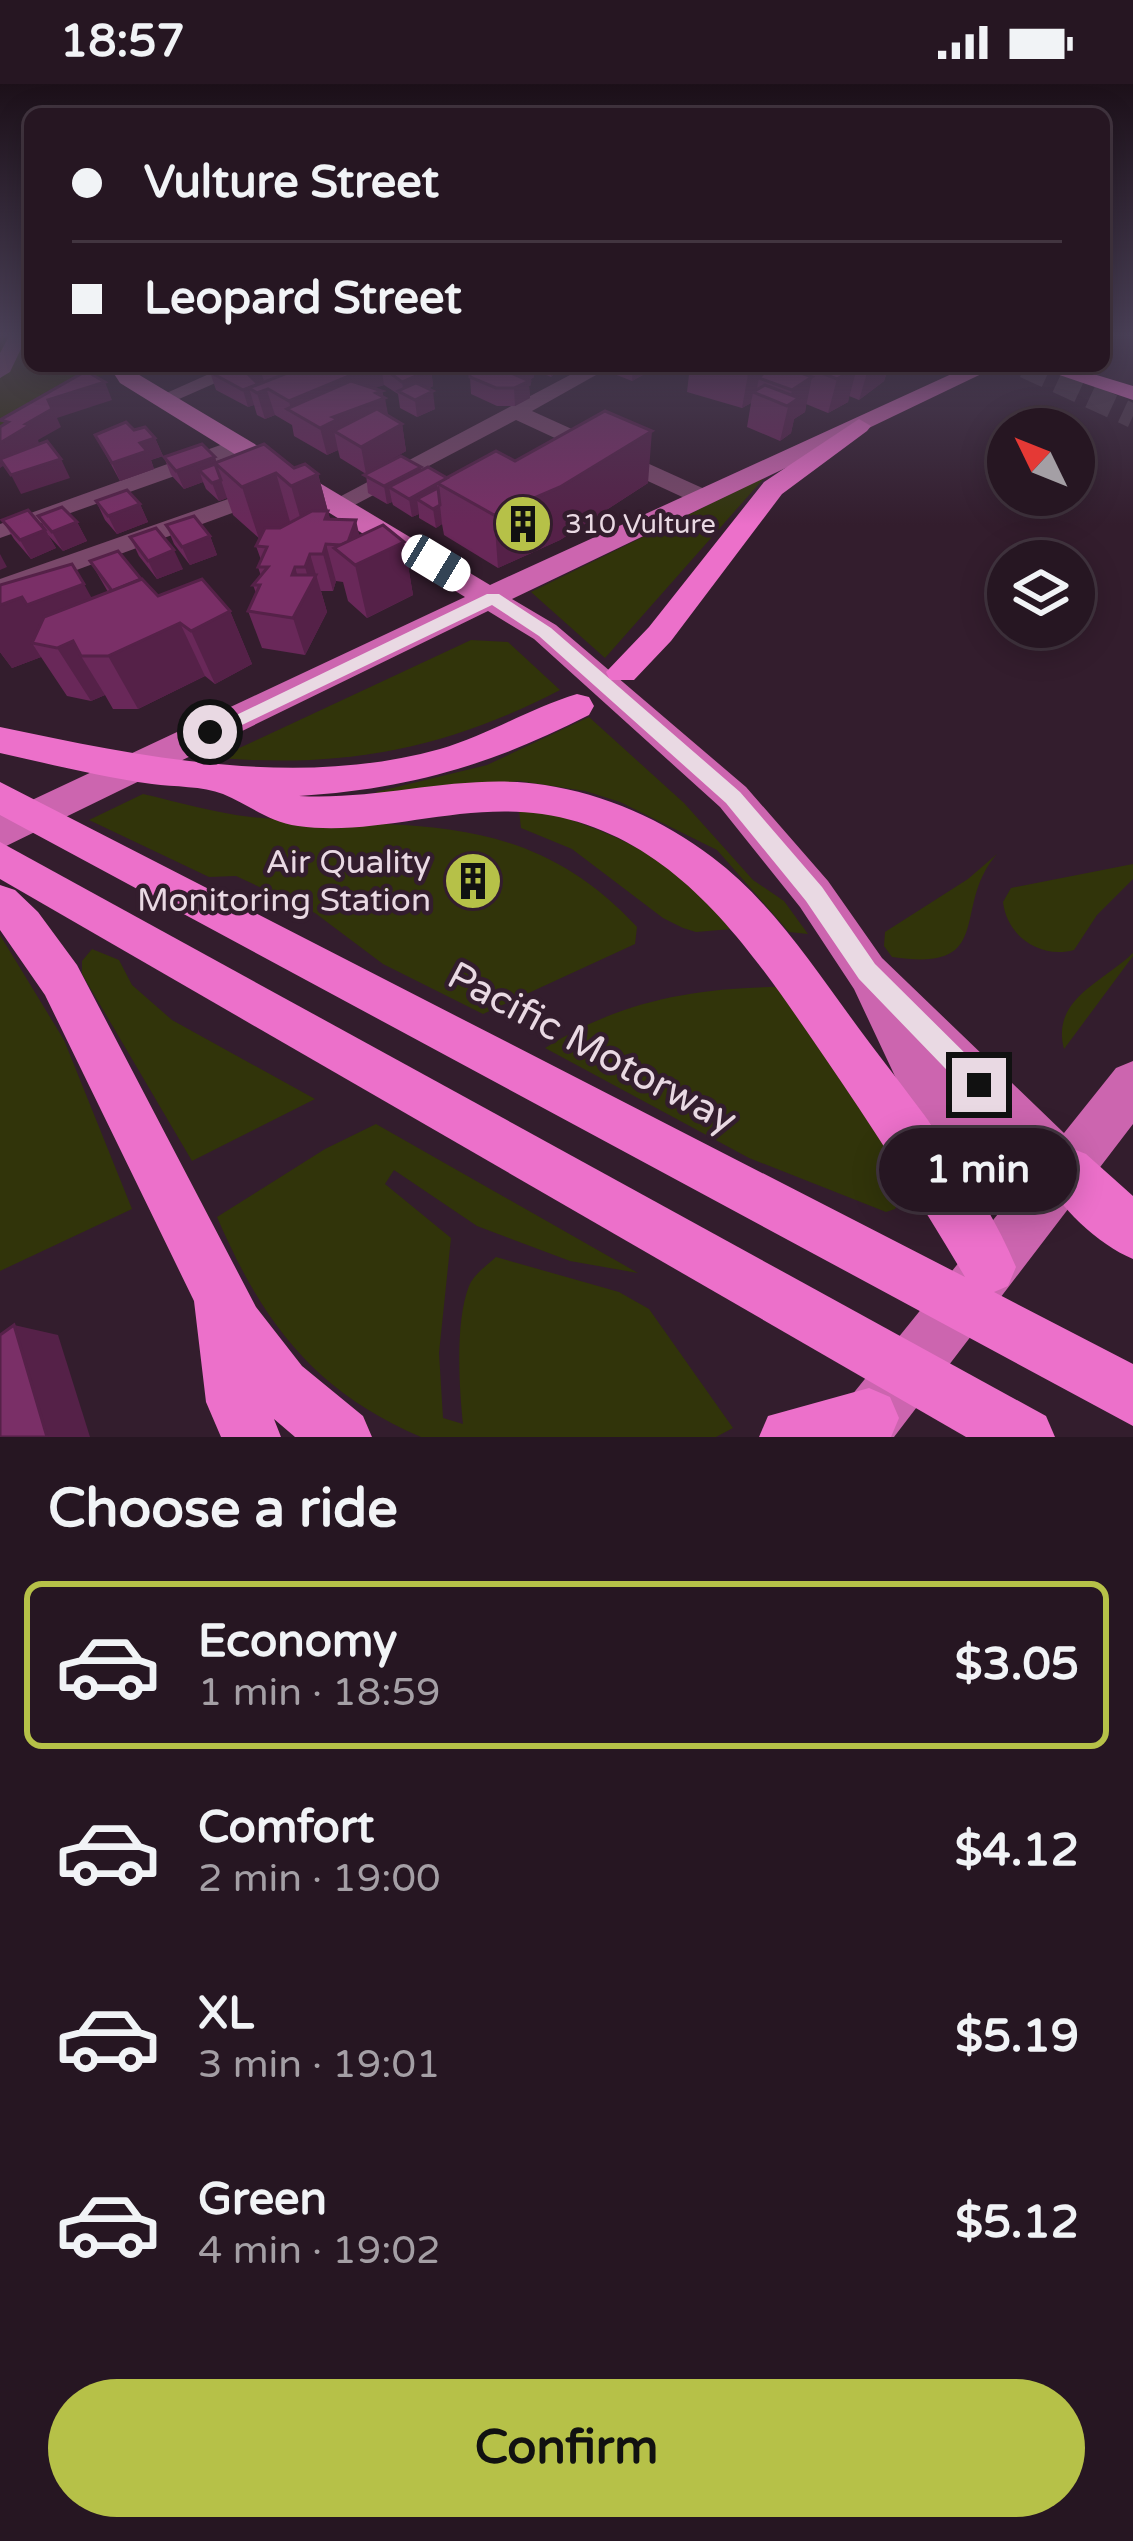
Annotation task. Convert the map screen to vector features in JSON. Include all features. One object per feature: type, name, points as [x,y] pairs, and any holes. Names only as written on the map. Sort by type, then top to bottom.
[{"type":"highway","points":[[623,686],[773,488],[860,426]]},
{"type":"highway","points":[[0,740],[124,767],[236,783],[349,780],[424,767],[495,746],[577,706]]},
{"type":"highway","points":[[236,783],[276,806],[311,809],[490,795],[580,806],[635,827],[682,854],[733,896],[839,1035],[914,1142],[989,1268]]},
{"type":"highway","name":"Pacific Motorway","points":[[0,797],[1133,1396]]},
{"type":"highway","points":[[0,859],[1025,1437]]},
{"type":"highway","points":[[0,903],[23,925],[61,980],[207,1275],[270,1374],[342,1437]]},
{"type":"highway","points":[[1052,1190],[1133,1232]]},
{"type":"highway","points":[[207,1275],[236,1402],[251,1437]]},
{"type":"highway","points":[[789,1437],[862,1428]]},
{"type":"main road","points":[[163,399],[493,598],[623,686],[760,826],[857,957],[908,1058],[994,1129],[1052,1190]]},
{"type":"main road","points":[[0,833],[700,496],[917,399]]},
{"type":"main road","points":[[862,1428],[1133,1085]]},
{"type":"street","points":[[338,504],[541,399]]},
{"type":"street","points":[[517,412],[700,496]]},
{"type":"street","points":[[4,531],[241,445]]},
{"type":"street","points":[[0,590],[297,481]]},
{"type":"green space","points":[[0,399],[43,399],[0,429]]},
{"type":"green space","points":[[765,477],[605,658],[531,592]]},
{"type":"green space","points":[[471,640],[508,642],[560,690],[476,727],[394,750],[309,760],[218,758]]},
{"type":"green space","points":[[589,717],[684,803],[753,880],[784,901],[808,934],[789,932],[717,850],[620,802],[585,791],[519,781],[377,800],[376,792],[487,765]]},
{"type":"green space","points":[[143,794],[251,817],[409,825],[504,841],[549,859],[593,887],[637,927],[635,944],[483,1014],[383,964],[315,913],[236,876],[209,877],[89,820]]},
{"type":"green space","points":[[526,805],[640,849],[686,881],[732,929],[696,932],[663,918],[572,849],[521,828],[519,811]]},
{"type":"green space","points":[[997,854],[983,874],[959,945],[947,955],[925,959],[892,957],[884,946],[885,932],[968,879]]},
{"type":"green space","points":[[1133,864],[1133,879],[1097,915],[1074,950],[1038,948],[1011,926],[1003,902],[1011,888]]},
{"type":"green space","points":[[0,935],[64,1040],[132,1209],[0,1271]]},
{"type":"green space","points":[[92,949],[119,960],[132,985],[172,1020],[315,1099],[192,1161],[82,974],[82,961]]},
{"type":"green space","points":[[1133,953],[1064,1049],[1062,1032],[1072,1005]]},
{"type":"green space","points":[[777,987],[904,1163],[905,1192],[895,1209],[886,1212],[749,1158],[545,1048],[600,1019],[656,1001],[715,990]]},
{"type":"green space","points":[[376,1124],[638,1273],[570,1261],[477,1226],[394,1170],[385,1184],[451,1238],[439,1353],[443,1418],[463,1424],[459,1354],[465,1301],[474,1278],[496,1257],[619,1292],[649,1309],[733,1428],[716,1437],[421,1437],[383,1419],[321,1375],[273,1320],[217,1217],[325,1149]]},
{"type":"building","points":[[37,399],[51,399],[52,409],[0,443],[0,427],[8,422],[0,420]]},
{"type":"building","points":[[310,399],[382,399],[333,417],[338,419],[320,428],[287,409]]},
{"type":"building","points":[[770,399],[797,399],[787,406]]},
{"type":"building","points":[[377,409],[402,424],[361,447],[334,431]]},
{"type":"building","points":[[605,411],[652,431],[560,487],[494,515],[437,483],[496,451],[515,461]]},
{"type":"building","points":[[126,422],[134,430],[145,427],[155,438],[140,443],[147,451],[112,463],[95,435]]},
{"type":"building","points":[[47,441],[61,459],[11,475],[0,459]]},
{"type":"building","points":[[202,444],[215,457],[176,471],[164,457]]},
{"type":"building","points":[[264,444],[294,468],[305,464],[318,474],[291,486],[276,473],[242,487],[215,463]]},
{"type":"building","points":[[401,456],[421,467],[384,486],[364,475]]},
{"type":"building","points":[[215,464],[221,480],[212,483],[199,470]]},
{"type":"building","points":[[428,467],[447,478],[409,499],[389,487]]},
{"type":"building","points":[[438,488],[440,505],[433,509],[417,499]]},
{"type":"building","points":[[127,490],[140,504],[108,516],[96,501]]},
{"type":"building","points":[[62,507],[77,522],[52,532],[38,516]]},
{"type":"building","points":[[28,510],[45,530],[20,540],[2,520]]},
{"type":"building","points":[[312,511],[328,511],[325,519],[356,520],[348,542],[326,544],[323,554],[310,554],[305,567],[295,567],[292,575],[316,575],[293,618],[248,611],[260,585],[253,585],[268,567],[258,567],[267,547],[256,546],[265,528],[280,528]]},
{"type":"building","points":[[194,516],[210,536],[182,547],[166,525]]},
{"type":"building","points":[[383,525],[404,542],[355,565],[334,548]]},
{"type":"building","points":[[156,528],[174,550],[148,561],[130,537]]},
{"type":"building","points":[[118,551],[141,579],[112,591],[90,561]]},
{"type":"building","points":[[72,564],[84,584],[27,605],[22,597],[0,605],[0,585]]},
{"type":"building","points":[[142,579],[158,596],[202,579],[230,611],[191,631],[180,623],[108,656],[81,656],[73,641],[57,648],[32,643],[44,617]]},
{"type":"building","points":[[470,863],[482,875],[473,883],[460,870]]},
{"type":"building","points":[[14,1325],[47,1437],[0,1437],[0,1335]]},
{"type":"tunnel","points":[[1097,399],[1133,416]]},
{"type":"place","name":"310 Vulture","points":[[523,524]]},
{"type":"place","name":"Air Quality Monitoring Station","points":[[473,881]]},
{"type":"route","points":[[210,732],[493,598],[545,632],[733,797],[814,894],[867,972],[979,1085]]}]
